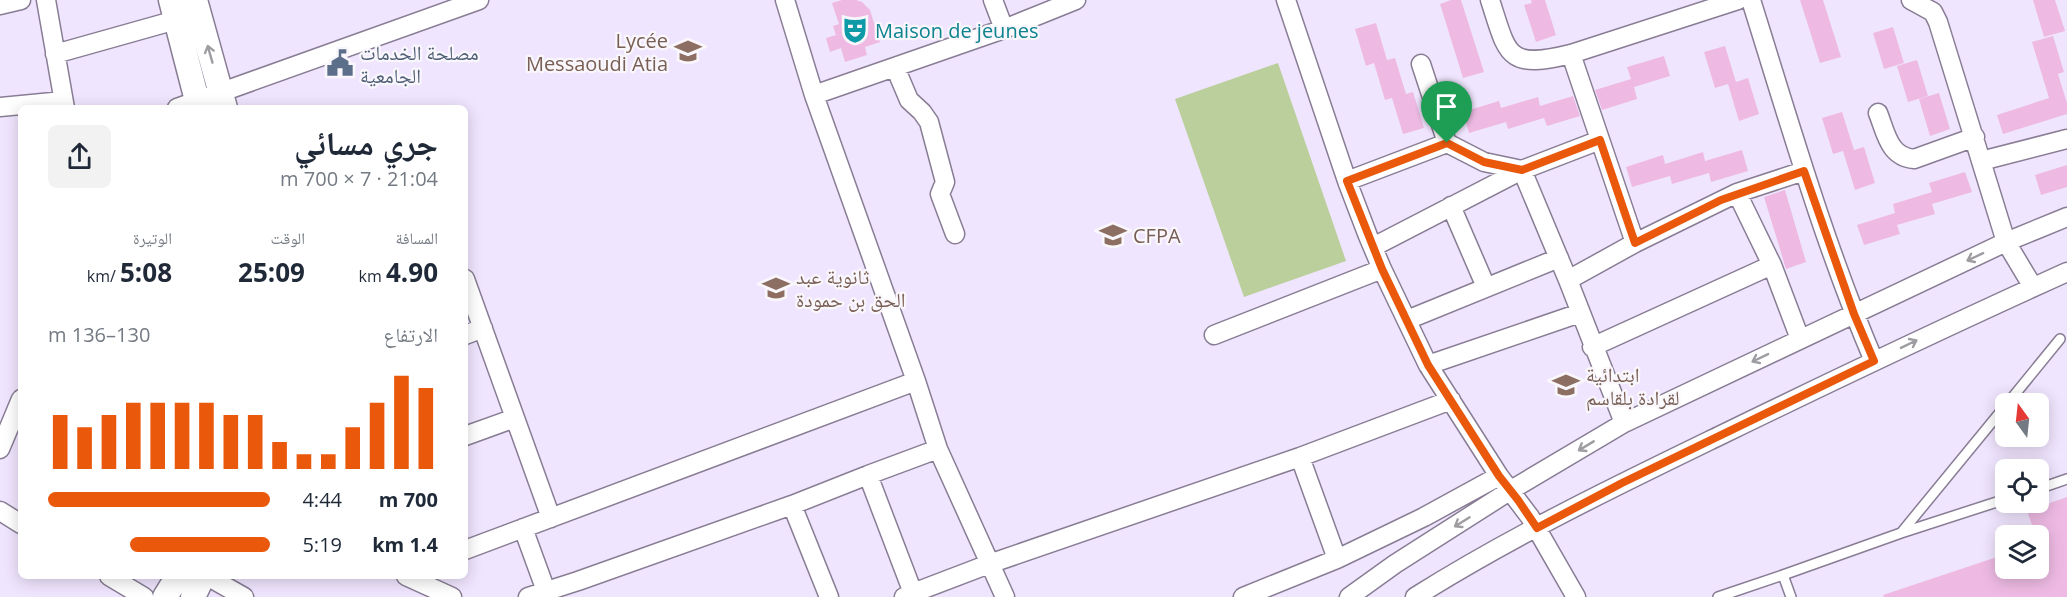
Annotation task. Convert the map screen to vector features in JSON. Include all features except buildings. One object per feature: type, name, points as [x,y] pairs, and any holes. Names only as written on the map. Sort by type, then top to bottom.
[{"type":"main road","points":[[195,0],[223,100]]},
{"type":"main road","points":[[174,10],[191,105]]},
{"type":"main road","points":[[165,597],[176,579]]},
{"type":"main road","points":[[193,597],[203,579]]},
{"type":"street","points":[[0,5],[21,0]]},
{"type":"street","points":[[46,0],[64,105]]},
{"type":"street","points":[[196,105],[223,100],[479,0]]},
{"type":"street","points":[[785,0],[814,95],[938,449],[1005,597]]},
{"type":"street","points":[[993,0],[1004,29]]},
{"type":"street","points":[[814,95],[1004,29],[1076,0]]},
{"type":"street","points":[[1286,0],[1347,181],[1382,269],[1428,365],[1499,476],[1534,522],[1576,597]]},
{"type":"street","points":[[1490,0],[1505,46],[1515,56],[1529,61],[1549,60],[1570,54],[1737,0]]},
{"type":"street","points":[[1751,0],[1804,171],[1854,314],[1874,361]]},
{"type":"street","points":[[1911,0],[1933,12],[1938,22],[2006,242],[2033,287]]},
{"type":"street","points":[[55,54],[174,10]]},
{"type":"street","points":[[1570,54],[1635,243]]},
{"type":"street","points":[[1422,64],[1447,143],[1484,162],[1522,170]]},
{"type":"street","points":[[896,67],[909,100],[929,122],[945,182],[940,194],[955,234]]},
{"type":"street","points":[[0,107],[18,106]]},
{"type":"street","points":[[1878,113],[1892,147],[1904,158],[1914,159],[1975,137]]},
{"type":"street","points":[[1981,161],[2067,139]]},
{"type":"street","points":[[1373,247],[1522,170],[1600,140]]},
{"type":"street","points":[[1347,181],[1447,143]]},
{"type":"street","points":[[1522,170],[1624,423]]},
{"type":"street","points":[[1568,280],[1635,243],[1737,193],[1804,171]]},
{"type":"street","points":[[1737,193],[1772,265],[1800,339]]},
{"type":"street","points":[[1451,206],[1486,286]]},
{"type":"street","points":[[1349,597],[1395,564],[1515,495],[1624,423],[2006,242],[2067,217]]},
{"type":"street","points":[[1407,320],[1559,258]]},
{"type":"street","points":[[1592,347],[1772,265]]},
{"type":"street","points":[[1214,335],[1382,269]]},
{"type":"street","points":[[1414,597],[1534,522],[1622,483],[1874,361],[2067,272]]},
{"type":"street","points":[[468,287],[551,518]]},
{"type":"street","points":[[1428,365],[1580,313]]},
{"type":"street","points":[[468,334],[483,328]]},
{"type":"street","points":[[468,549],[916,381]]},
{"type":"street","points":[[868,475],[910,596],[990,564],[1300,457],[1451,400]]},
{"type":"street","points":[[0,449],[18,406]]},
{"type":"street","points":[[468,435],[515,418]]},
{"type":"street","points":[[528,597],[546,591],[581,589],[938,449]]},
{"type":"street","points":[[1300,457],[1337,559]]},
{"type":"street","points":[[1243,597],[1337,559],[1424,517],[1499,476]]},
{"type":"street","points":[[792,505],[829,597]]},
{"type":"street","points":[[0,511],[18,522]]},
{"type":"street","points":[[523,528],[546,591]]},
{"type":"street","points":[[114,579],[144,597]]},
{"type":"street","points":[[211,579],[244,597]]},
{"type":"street","points":[[413,579],[452,597]]},
{"type":"lane","points":[[2015,393],[2060,339]]},
{"type":"lane","points":[[1900,533],[1995,417]]},
{"type":"lane","points":[[2049,485],[2067,479]]},
{"type":"lane","points":[[1718,597],[1900,533],[1995,503]]},
{"type":"lane","points":[[1783,575],[1791,597]]},
{"type":"green space","points":[[1278,63],[1346,261],[1244,297],[1175,99]]},
{"type":"place","name":"Maison de jeunes","points":[[855,30]]},
{"type":"place","name":"Lycée Messaoudi Atia","points":[[688,51]]},
{"type":"place","name":"مصلحة الخدمات الجامعية","points":[[340,63]]},
{"type":"place","name":"CFPA","points":[[1113,235]]},
{"type":"place","name":"ثانوية عبد الحق بن حمودة","points":[[776,288]]},
{"type":"place","name":"ابتدائية لقرادة بلقاسم","points":[[1566,385]]},
{"type":"route","points":[[1600,140],[1635,243],[1737,193],[1804,171],[1854,314],[1874,361],[1622,483],[1537,528],[1499,476],[1428,365],[1382,269],[1347,181],[1447,143],[1484,162],[1522,170],[1600,140]]}]
